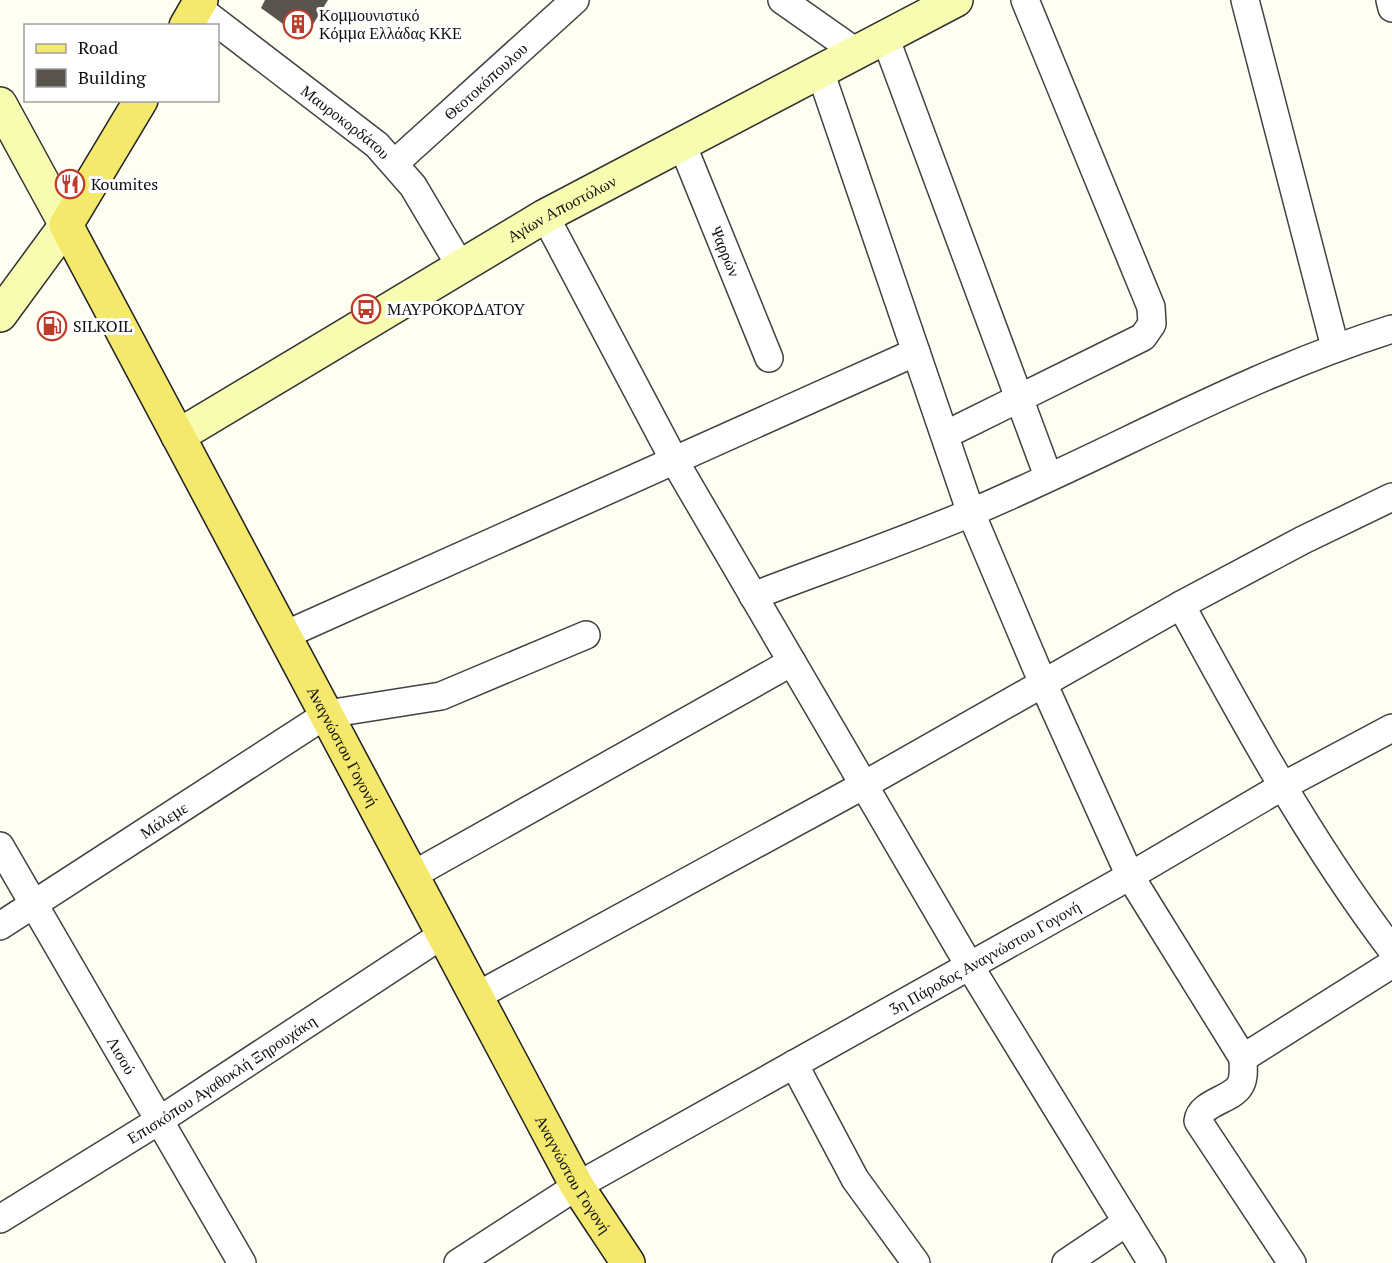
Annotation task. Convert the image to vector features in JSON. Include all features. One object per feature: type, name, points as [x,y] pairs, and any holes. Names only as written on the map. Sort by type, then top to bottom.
[{"type":"main road","points":[[66,225],[140,102]]},
{"type":"main road","name":"Αναγνώστου Γογονή","points":[[66,225],[577,1186],[628,1263]]},
{"type":"street","name":"Θεοτοκόπουλου","points":[[394,163],[575,0]]},
{"type":"street","points":[[782,0],[871,45],[1019,398],[1047,477]]},
{"type":"street","name":"Αγίων Αποστόλων","points":[[178,436],[544,216],[956,0]]},
{"type":"street","points":[[945,435],[1143,337],[1153,318],[1151,307],[1025,0]]},
{"type":"street","points":[[1245,0],[1335,346]]},
{"type":"street","points":[[1390,0],[1392,8]]},
{"type":"street","name":"Μαυροκορδάτου","points":[[195,11],[213,24]]},
{"type":"street","name":"Μαυροκορδάτου","points":[[219,29],[377,145],[413,186],[461,267]]},
{"type":"street","points":[[820,71],[971,513],[1042,681],[1130,876],[1243,1058],[1244,1075],[1239,1088],[1202,1112],[1198,1121],[1292,1263]]},
{"type":"street","points":[[0,104],[66,225],[0,315]]},
{"type":"street","name":"Ψαρρών","points":[[682,144],[769,358]]},
{"type":"street","points":[[544,216],[674,460],[969,965],[1152,1263]]},
{"type":"street","points":[[753,596],[971,513],[1186,411],[1335,346],[1392,329]]},
{"type":"street","points":[[285,635],[916,352]]},
{"type":"street","points":[[475,997],[864,785],[1042,681],[1181,605],[1392,497]]},
{"type":"street","points":[[1181,605],[1283,786],[1353,899],[1392,950]]},
{"type":"street","points":[[327,714],[441,696],[586,635]]},
{"type":"street","points":[[411,876],[792,662]]},
{"type":"street","name":"Μάλεμε","points":[[0,926],[327,714]]},
{"type":"street","name":"3η Πάροδος Αναγνώστου Γογονή","points":[[458,1263],[577,1186],[1130,876],[1283,786],[1392,728]]},
{"type":"street","name":"Λισού","points":[[0,846],[242,1263]]},
{"type":"street","name":"Επισκόπου Αγαθοκλή Ξηρουχάκη","points":[[0,1219],[160,1120],[442,935]]},
{"type":"street","points":[[1243,1058],[1392,964]]},
{"type":"street","points":[[794,1064],[855,1179],[916,1263]]},
{"type":"street","points":[[1066,1263],[1127,1222]]},
{"type":"building","name":"Κομμουνιστικό Κόμμα Ελλάδας ΚΚΕ","points":[[265,0],[328,0],[304,39],[261,8]]},
{"type":"place","name":"Κομμουνιστικό Κόμμα Ελλάδας ΚΚΕ","points":[[298,24]]},
{"type":"place","name":"Koumites","points":[[70,184]]},
{"type":"place","name":"ΜΑΥΡΟΚΟΡΔΑΤΟΥ","points":[[366,309]]},
{"type":"place","name":"SILKOIL","points":[[52,326]]}]
